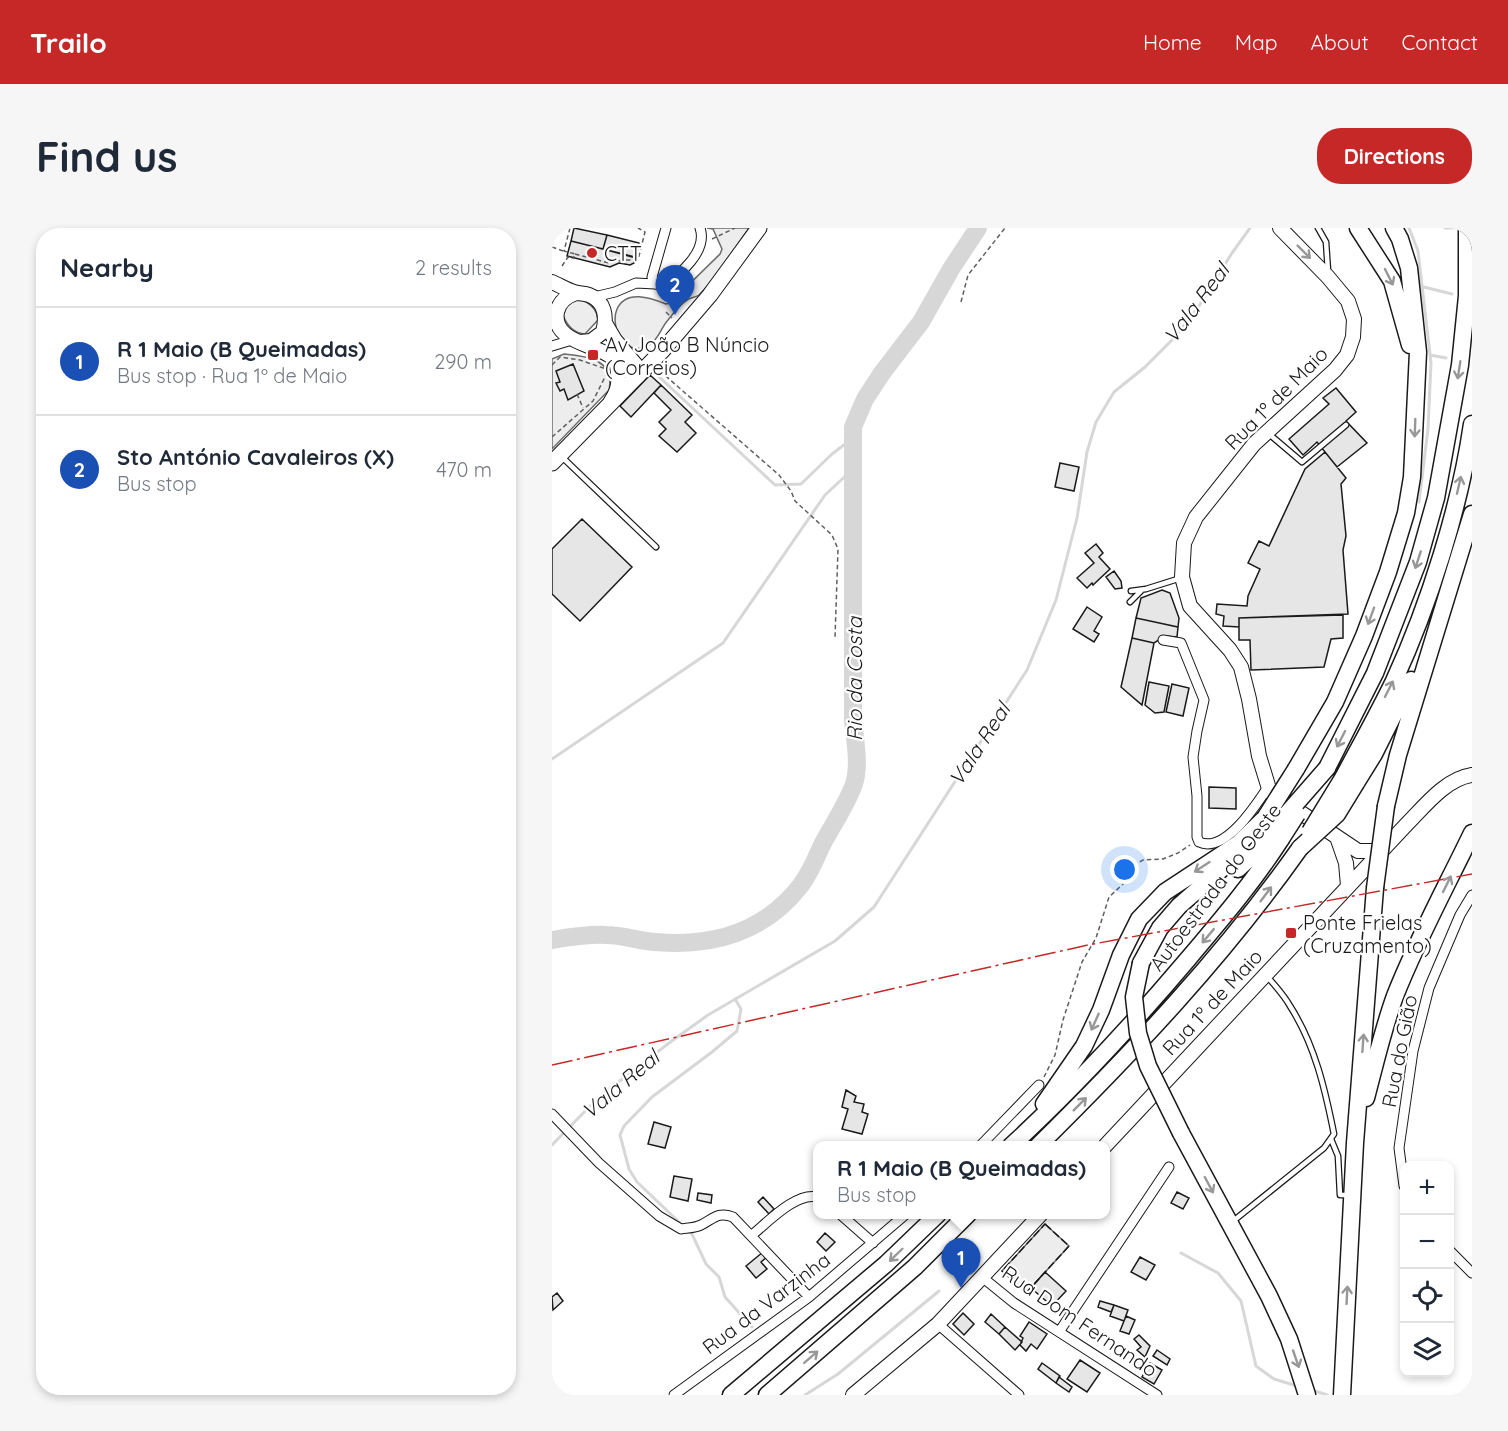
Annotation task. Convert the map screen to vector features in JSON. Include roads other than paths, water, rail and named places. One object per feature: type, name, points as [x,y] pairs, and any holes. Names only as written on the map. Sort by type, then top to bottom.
[{"type":"highway","points":[[1358,228],[1392,281],[1416,369]]},
{"type":"highway","points":[[1031,1127],[1084,1046],[1101,1010],[1121,955],[1139,919],[1165,892],[1238,844],[1272,830],[1296,769],[1335,702],[1364,636],[1388,572],[1406,513],[1412,477],[1416,330],[1409,268],[1394,228]]},
{"type":"highway","points":[[1307,1395],[1289,1339],[1269,1296],[1181,1134],[1148,1066],[1138,1033],[1134,997],[1141,963],[1160,928],[1179,906],[1237,870],[1253,855],[1327,768],[1375,673],[1418,562],[1436,498],[1460,364],[1467,296],[1467,228]]},
{"type":"highway","points":[[1350,781],[1417,627],[1455,504],[1472,424]]},
{"type":"highway","points":[[1342,1395],[1355,1143],[1376,888],[1386,806],[1398,755],[1472,514]]},
{"type":"highway","points":[[1350,781],[1374,754],[1409,686],[1446,599]]},
{"type":"highway","name":"Autoestrada do Oeste","points":[[1043,1141],[1120,1065],[1232,939],[1300,848],[1337,814],[1350,781]]},
{"type":"highway","name":"Autoestrada do Oeste","points":[[1016,1141],[1106,1052],[1215,927],[1272,830]]},
{"type":"highway","points":[[1355,1143],[1380,1044],[1395,997],[1412,956],[1472,833]]},
{"type":"highway","points":[[731,1395],[886,1264],[934,1219]]},
{"type":"highway","points":[[767,1395],[915,1267],[964,1219]]},
{"type":"main road","points":[[556,459],[663,350],[716,287],[759,228]]},
{"type":"street","points":[[655,284],[652,277],[666,228]]},
{"type":"street","points":[[636,283],[662,286],[675,276],[697,254],[702,240],[700,228]]},
{"type":"street","name":"Rua 1º de Maio","points":[[1268,787],[1259,756],[1250,699],[1241,667],[1230,650],[1190,606],[1182,577],[1184,543],[1196,518],[1254,444],[1335,370],[1347,355],[1353,337],[1353,319],[1348,302],[1329,277],[1280,228]]},
{"type":"street","points":[[594,297],[615,292],[636,283],[654,267]]},
{"type":"street","points":[[552,282],[576,293],[594,297],[599,303],[618,374],[618,389],[604,411]]},
{"type":"street","points":[[576,293],[555,306],[558,327],[552,345],[591,341],[603,332],[605,319],[615,292]]},
{"type":"street","points":[[558,327],[567,337],[605,352],[614,362],[636,365],[638,376]]},
{"type":"street","points":[[614,362],[651,359],[663,350]]},
{"type":"street","points":[[1163,640],[1181,643],[1204,700],[1193,757],[1199,842],[1215,843],[1227,836],[1240,825],[1268,787],[1270,792],[1358,850],[1381,851]]},
{"type":"street","name":"Rua 1º de Maio","points":[[1110,1141],[1381,851],[1443,788],[1462,776],[1472,775]]},
{"type":"street","points":[[1337,837],[1347,863],[1348,886]]},
{"type":"street","points":[[1358,850],[1364,870]]},
{"type":"street","points":[[1347,863],[1364,870]]},
{"type":"street","name":"Rua do Gião","points":[[1401,1161],[1400,1148],[1413,1051],[1429,988],[1460,915],[1472,895]]},
{"type":"street","points":[[985,1141],[1039,1085]]},
{"type":"street","points":[[552,1114],[599,1163],[672,1225],[681,1229],[689,1228],[700,1226],[718,1214],[733,1217],[809,1297]]},
{"type":"street","points":[[1059,1332],[1169,1167]]},
{"type":"street","points":[[752,1235],[797,1199],[813,1196]]},
{"type":"street","points":[[845,1219],[873,1244]]},
{"type":"street","name":"Rua da Varzinha","points":[[674,1395],[809,1297],[901,1219]]},
{"type":"street","points":[[858,1394],[938,1324],[1037,1219]]},
{"type":"street","points":[[1454,1256],[1472,1273]]},
{"type":"street","name":"Rua Dom Fernando","points":[[982,1278],[1014,1303],[1157,1395]]},
{"type":"street","points":[[938,1324],[1019,1395]]},
{"type":"lane","points":[[1318,228],[1326,242],[1329,277]]},
{"type":"lane","points":[[1266,432],[1302,462],[1346,425]]},
{"type":"lane","points":[[556,459],[656,547]]},
{"type":"lane","points":[[1131,591],[1142,590],[1182,577]]},
{"type":"lane","points":[[1130,602],[1142,590]]},
{"type":"lane","points":[[1230,1223],[1324,1148],[1334,1134],[1312,1046],[1290,1005],[1265,974]]},
{"type":"lane","points":[[1330,1139],[1338,1156],[1340,1195],[1352,1195]]},
{"type":"waterway","name":"Rio da Costa","points":[[552,940],[599,935],[677,943],[717,939],[754,925],[771,914],[787,901],[807,876],[847,799],[854,784],[857,769],[853,721],[853,427],[865,399],[921,322],[951,269],[978,228]]},
{"type":"waterway","name":"Vala Real","points":[[552,1145],[599,1097],[669,1043],[708,1015],[835,941],[874,907],[1027,670],[1056,600],[1077,518],[1087,452],[1096,422],[1114,392],[1145,367],[1175,337],[1199,306],[1250,228]]},
{"type":"waterway","points":[[1409,228],[1418,251],[1431,363],[1428,429],[1419,502]]},
{"type":"waterway","points":[[1445,228],[1454,228]]},
{"type":"waterway","points":[[1424,287],[1452,294]]},
{"type":"waterway","points":[[1430,355],[1446,358]]},
{"type":"waterway","points":[[655,373],[775,485],[801,484],[832,454],[853,438]]},
{"type":"waterway","points":[[552,759],[723,643],[825,495],[853,469]]},
{"type":"waterway","points":[[679,1222],[637,1182],[629,1169],[620,1135],[624,1126],[652,1097],[737,1031],[741,1009],[735,999]]},
{"type":"waterway","points":[[691,1232],[706,1264],[719,1277],[725,1297],[752,1327]]},
{"type":"waterway","points":[[1181,1253],[1218,1273],[1241,1301],[1256,1366],[1274,1379],[1297,1386]]},
{"type":"waterway","points":[[805,1395],[838,1374],[939,1291]]},
{"type":"waterway","points":[[1312,1390],[1327,1395]]},
{"type":"place","name":"CTT","points":[[592,253]]},
{"type":"place","name":"Sto António Cavaleiros (X)","points":[[675,315]]},
{"type":"place","name":"Av João B Núncio (Correios)","points":[[593,355]]},
{"type":"place","name":"Ponte Frielas (Cruzamento)","points":[[1291,933]]},
{"type":"place","name":"R 1 Maio (B Queimadas)","points":[[961,1288]]}]
